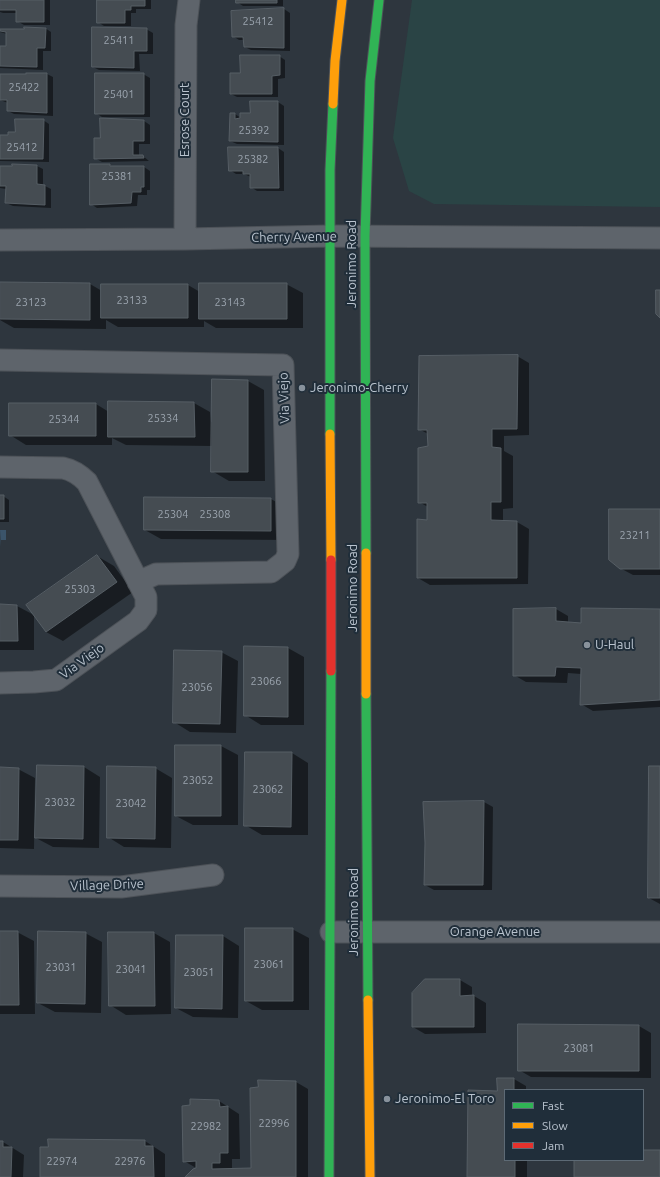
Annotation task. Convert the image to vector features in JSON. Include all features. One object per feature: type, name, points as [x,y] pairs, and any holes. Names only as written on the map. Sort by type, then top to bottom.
[{"type":"main road","name":"Jeronimo Road","points":[[329,1177],[330,170],[334,76],[342,0]]},
{"type":"main road","name":"Jeronimo Road","points":[[370,1177],[367,932],[365,236],[370,81],[379,0]]},
{"type":"street","name":"Esrose Court","points":[[184,240],[186,25],[189,0]]},
{"type":"street","name":"Cherry Avenue","points":[[0,240],[184,240],[330,236],[660,238]]},
{"type":"street","name":"Via Viejo","points":[[0,360],[283,365],[288,554],[285,561],[271,572],[156,574],[138,582]]},
{"type":"street","name":"Via Viejo","points":[[0,467],[63,468],[80,475],[87,482],[146,597],[146,610],[138,621],[56,680],[0,683]]},
{"type":"street","name":"Village Drive","points":[[0,886],[121,887],[213,875]]},
{"type":"street","name":"Orange Avenue","points":[[330,932],[660,932]]},
{"type":"green space","points":[[412,0],[660,0],[660,207],[434,204],[409,191],[393,138]]},
{"type":"water","points":[[0,530],[6,530],[6,540],[1,540],[1,547]]},
{"type":"building","points":[[0,0],[44,0],[44,22],[16,22],[16,10],[0,10]]},
{"type":"building","points":[[97,0],[145,0],[145,6],[131,6],[131,10],[125,10],[125,23],[97,23]]},
{"type":"building","points":[[236,0],[277,0],[277,3],[236,3]]},
{"type":"building","points":[[284,8],[284,48],[244,47],[243,37],[232,37],[231,11]]},
{"type":"building","points":[[24,27],[46,28],[45,48],[37,48],[37,67],[0,66],[0,46],[6,46],[6,32],[0,31],[0,29],[24,29]]},
{"type":"building","points":[[92,27],[147,28],[147,51],[134,51],[134,68],[92,67]]},
{"type":"building","points":[[240,55],[280,55],[280,75],[272,76],[272,94],[230,94],[230,73],[240,73]]},
{"type":"building","points":[[47,73],[47,113],[7,111],[7,100],[0,100],[0,74]]},
{"type":"building","points":[[95,73],[144,73],[144,114],[95,114]]},
{"type":"building","points":[[250,101],[278,101],[278,142],[229,141],[230,113],[235,113],[235,119],[240,118],[240,113],[250,113]]},
{"type":"building","points":[[100,118],[144,120],[144,141],[133,141],[133,155],[143,155],[144,158],[94,159],[94,138],[100,138]]},
{"type":"building","points":[[15,119],[44,119],[43,159],[0,159],[0,135],[8,135],[8,132],[15,132]]},
{"type":"building","points":[[228,147],[278,147],[279,188],[250,188],[250,174],[243,174],[243,171],[229,171]]},
{"type":"building","points":[[12,164],[37,165],[37,184],[45,185],[45,205],[5,203],[6,186],[0,186],[0,166],[12,166]]},
{"type":"building","points":[[90,164],[110,164],[110,166],[144,166],[144,187],[141,187],[141,192],[132,192],[131,203],[90,205]]},
{"type":"building","points":[[0,282],[90,283],[90,320],[0,319]]},
{"type":"building","points":[[199,283],[287,283],[287,319],[199,319]]},
{"type":"building","points":[[101,284],[188,284],[188,318],[101,318]]},
{"type":"building","points":[[656,290],[660,290],[660,318],[656,314]]},
{"type":"building","points":[[518,355],[517,429],[492,429],[492,447],[501,448],[501,502],[491,502],[491,520],[517,521],[517,578],[417,578],[417,519],[427,520],[427,503],[418,503],[418,448],[428,446],[427,430],[418,430],[419,356]]},
{"type":"building","points":[[212,379],[248,380],[248,472],[211,472]]},
{"type":"building","points":[[108,401],[194,402],[195,437],[108,437]]},
{"type":"building","points":[[9,403],[96,403],[96,436],[9,436]]},
{"type":"building","points":[[0,495],[4,495],[4,519],[0,519]]},
{"type":"building","points":[[144,497],[271,498],[271,531],[144,530]]},
{"type":"building","points":[[609,509],[660,509],[660,569],[620,569],[609,560]]},
{"type":"building","points":[[97,555],[117,582],[46,632],[26,605]]},
{"type":"building","points":[[0,604],[17,605],[18,641],[0,641]]},
{"type":"building","name":"U-Haul","points":[[556,608],[556,621],[581,623],[581,608],[660,609],[660,700],[580,705],[581,668],[556,667],[555,676],[513,676],[513,609]]},
{"type":"building","points":[[244,646],[288,647],[288,717],[244,716]]},
{"type":"building","points":[[174,650],[222,651],[220,724],[173,723]]},
{"type":"building","points":[[175,745],[221,745],[221,816],[175,816]]},
{"type":"building","points":[[245,752],[292,752],[291,827],[244,826]]},
{"type":"building","points":[[37,765],[84,766],[83,839],[35,838]]},
{"type":"building","points":[[107,766],[156,767],[155,839],[107,838]]},
{"type":"building","points":[[649,766],[660,766],[660,898],[648,898]]},
{"type":"building","points":[[0,767],[19,768],[18,840],[0,840]]},
{"type":"building","points":[[484,801],[483,885],[424,885],[425,843],[423,802]]},
{"type":"building","points":[[245,928],[293,928],[293,1001],[245,1001]]},
{"type":"building","points":[[0,931],[18,931],[19,1005],[0,1005]]},
{"type":"building","points":[[38,931],[86,932],[85,1004],[37,1003]]},
{"type":"building","points":[[108,932],[154,932],[155,1006],[109,1006]]},
{"type":"building","points":[[176,935],[223,935],[222,1009],[175,1008]]},
{"type":"building","points":[[425,979],[460,979],[460,996],[474,995],[474,1027],[412,1027],[412,993]]},
{"type":"building","points":[[518,1024],[639,1025],[639,1071],[518,1071]]},
{"type":"building","points":[[497,1078],[514,1078],[514,1089],[504,1089],[504,1161],[515,1161],[515,1177],[467,1177],[468,1090],[497,1091]]},
{"type":"building","points":[[258,1080],[296,1081],[296,1177],[185,1177],[196,1168],[196,1161],[183,1162],[182,1106],[190,1105],[190,1099],[219,1100],[220,1107],[228,1106],[228,1153],[220,1153],[220,1163],[212,1163],[212,1169],[251,1168],[250,1088],[258,1087]]},
{"type":"building","points":[[48,1139],[145,1140],[145,1146],[153,1146],[154,1177],[40,1177],[40,1147],[48,1147]]},
{"type":"building","points":[[0,1141],[3,1141],[3,1147],[12,1147],[11,1177],[0,1177]]},
{"type":"building","points":[[644,1150],[660,1150],[660,1177],[574,1177],[574,1161],[644,1161]]},
{"type":"traffic: fast","points":[[366,553],[365,236],[370,81],[379,0]]},
{"type":"traffic: fast","points":[[330,434],[330,170],[333,104]]},
{"type":"traffic: fast","points":[[329,1177],[331,671]]},
{"type":"traffic: fast","points":[[366,694],[368,1000]]},
{"type":"traffic: slow","points":[[333,104],[335,61],[342,0]]},
{"type":"traffic: slow","points":[[330,434],[331,560]]},
{"type":"traffic: slow","points":[[366,553],[366,694]]},
{"type":"traffic: slow","points":[[368,1000],[370,1177]]},
{"type":"traffic: jam","points":[[331,560],[331,671]]},
{"type":"place","name":"Jeronimo-Cherry","points":[[302,388]]},
{"type":"place","name":"U-Haul","points":[[587,645]]},
{"type":"place","name":"Jeronimo-El Toro","points":[[387,1099]]}]
